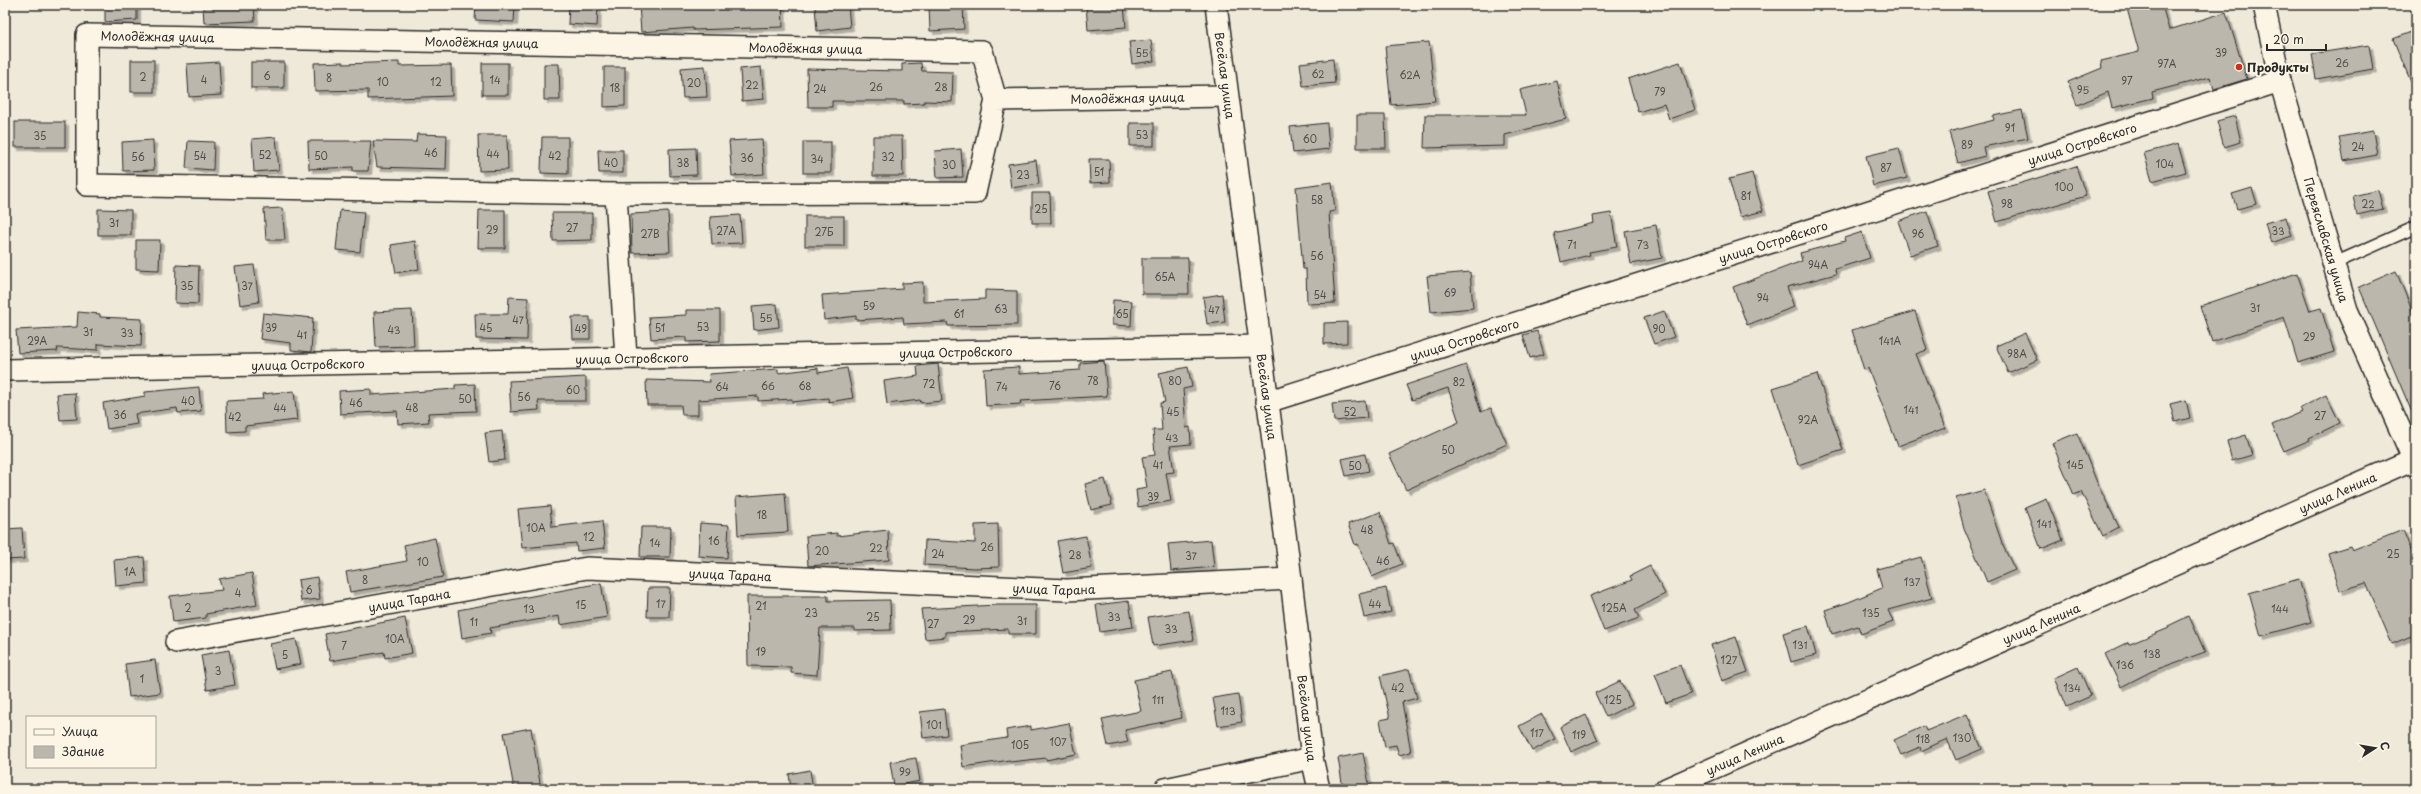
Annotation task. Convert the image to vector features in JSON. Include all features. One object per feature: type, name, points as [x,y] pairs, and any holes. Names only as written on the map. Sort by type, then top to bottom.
[{"type":"street","name":"Весёлая улица","points":[[1216,5],[1226,96],[1291,579],[1312,758],[1319,789]]},
{"type":"street","name":"Переяславская улица","points":[[2264,5],[2280,81],[2335,263],[2347,310],[2415,461]]},
{"type":"street","name":"Молодёжная улица","points":[[87,35],[982,50],[996,100],[975,193],[616,194],[87,185],[87,35]]},
{"type":"street","name":"улица Островского","points":[[1267,402],[2280,81]]},
{"type":"street","name":"Молодёжная улица","points":[[996,100],[1226,96]]},
{"type":"street","points":[[616,194],[626,358]]},
{"type":"street","name":"улица Островского","points":[[5,370],[1260,346]]},
{"type":"street","name":"улица Ленина","points":[[1666,789],[2415,461]]},
{"type":"street","name":"улица Тарана","points":[[176,642],[587,568],[1067,590],[1291,579]]},
{"type":"street","points":[[1165,789],[1312,758]]},
{"type":"lane","points":[[2335,263],[2416,227]]},
{"type":"building","points":[[105,5],[137,5],[137,20],[105,22]]},
{"type":"building","points":[[203,5],[254,5],[255,21],[204,23]]},
{"type":"building","points":[[476,5],[515,5],[514,22],[475,20]]},
{"type":"building","points":[[569,5],[598,5],[597,26],[568,24]]},
{"type":"building","points":[[639,5],[782,5],[783,27],[693,30],[693,28],[641,32]]},
{"type":"building","points":[[848,5],[850,27],[817,31],[815,6]]},
{"type":"building","points":[[929,5],[963,5],[964,29],[930,31]]},
{"type":"building","points":[[1086,5],[1124,5],[1126,27],[1088,30]]},
{"type":"building","points":[[2126,5],[2162,5],[2169,30],[2226,12],[2247,79],[2214,89],[2210,77],[2152,92],[2153,98],[2112,108],[2108,92],[2077,105],[2068,82],[2102,68],[2101,61],[2139,52]]},
{"type":"building","points":[[2416,30],[2416,94],[2393,39]]},
{"type":"building","points":[[1151,40],[1154,61],[1132,64],[1129,42]]},
{"type":"building","points":[[1429,42],[1435,101],[1391,105],[1385,46]]},
{"type":"building","points":[[2369,45],[2373,69],[2316,79],[2312,54]]},
{"type":"building","points":[[1333,59],[1335,83],[1303,86],[1300,63]]},
{"type":"building","points":[[131,60],[154,60],[154,92],[131,92]]},
{"type":"building","points":[[219,62],[221,95],[189,97],[187,64]]},
{"type":"building","points":[[251,62],[284,62],[284,88],[251,88]]},
{"type":"building","points":[[343,62],[343,64],[399,62],[399,66],[451,65],[452,96],[368,99],[368,90],[315,91],[314,63]]},
{"type":"building","points":[[1680,62],[1695,110],[1669,119],[1664,104],[1638,112],[1628,79]]},
{"type":"building","points":[[482,63],[508,63],[508,95],[482,95]]},
{"type":"building","points":[[921,63],[922,71],[953,72],[952,102],[924,101],[924,103],[904,104],[904,101],[832,101],[832,107],[808,107],[807,69],[902,71],[902,64]]},
{"type":"building","points":[[544,64],[559,64],[560,100],[544,100]]},
{"type":"building","points":[[705,66],[707,97],[683,98],[681,68]]},
{"type":"building","points":[[604,67],[625,67],[625,106],[604,107]]},
{"type":"building","points":[[761,67],[764,99],[742,101],[740,69]]},
{"type":"building","points":[[1557,81],[1566,119],[1505,135],[1505,146],[1424,148],[1425,115],[1526,115],[1520,90]]},
{"type":"building","points":[[2022,110],[2028,138],[1983,147],[1985,156],[1958,163],[1949,132],[1994,120],[1993,116]]},
{"type":"building","points":[[1357,115],[1385,115],[1386,148],[1357,148]]},
{"type":"building","points":[[2235,116],[2241,142],[2224,147],[2217,121]]},
{"type":"building","points":[[15,122],[65,122],[65,147],[15,147]]},
{"type":"building","points":[[1130,123],[1154,123],[1154,146],[1130,146]]},
{"type":"building","points":[[1327,123],[1329,149],[1293,153],[1290,127]]},
{"type":"building","points":[[2373,131],[2377,155],[2344,161],[2339,137]]},
{"type":"building","points":[[417,134],[447,135],[446,169],[377,167],[373,141],[416,142]]},
{"type":"building","points":[[478,135],[507,135],[508,170],[479,171]]},
{"type":"building","points":[[873,136],[902,136],[903,176],[873,176]]},
{"type":"building","points":[[276,137],[279,170],[254,172],[252,139]]},
{"type":"building","points":[[542,137],[568,137],[568,174],[541,173]]},
{"type":"building","points":[[762,139],[764,174],[732,176],[729,141]]},
{"type":"building","points":[[153,140],[154,170],[123,171],[122,142]]},
{"type":"building","points":[[188,141],[214,142],[213,170],[186,168]]},
{"type":"building","points":[[308,141],[371,141],[368,171],[353,171],[353,167],[309,169]]},
{"type":"building","points":[[803,142],[831,142],[831,173],[803,173]]},
{"type":"building","points":[[2178,144],[2186,172],[2152,181],[2144,153]]},
{"type":"building","points":[[696,148],[697,175],[670,176],[669,149]]},
{"type":"building","points":[[1899,148],[1907,178],[1873,186],[1866,156]]},
{"type":"building","points":[[961,149],[963,177],[937,178],[935,151]]},
{"type":"building","points":[[598,150],[623,150],[623,173],[599,173]]},
{"type":"building","points":[[1089,159],[1109,159],[1110,182],[1090,183]]},
{"type":"building","points":[[1036,160],[1039,184],[1011,188],[1008,164]]},
{"type":"building","points":[[2076,166],[2086,196],[1997,222],[1988,191],[2018,184]]},
{"type":"building","points":[[1752,173],[1763,211],[1740,217],[1729,179]]},
{"type":"building","points":[[1332,182],[1335,211],[1329,212],[1335,303],[1307,304],[1306,269],[1303,269],[1296,187]]},
{"type":"building","points":[[2252,188],[2257,204],[2237,209],[2232,194]]},
{"type":"building","points":[[2378,190],[2383,209],[2357,215],[2353,196]]},
{"type":"building","points":[[1032,193],[1050,193],[1051,223],[1032,223]]},
{"type":"building","points":[[282,208],[285,240],[266,240],[264,209]]},
{"type":"building","points":[[98,209],[131,210],[131,235],[98,235]]},
{"type":"building","points":[[340,210],[364,212],[360,252],[336,250]]},
{"type":"building","points":[[479,210],[505,210],[505,248],[478,248]]},
{"type":"building","points":[[1927,211],[1938,246],[1910,255],[1898,221]]},
{"type":"building","points":[[668,212],[670,252],[632,253],[631,214]]},
{"type":"building","points":[[552,213],[592,213],[592,240],[553,241]]},
{"type":"building","points":[[1611,213],[1617,247],[1589,252],[1590,255],[1561,262],[1554,233],[1594,223],[1593,216]]},
{"type":"building","points":[[740,215],[742,243],[712,244],[710,217]]},
{"type":"building","points":[[805,216],[844,216],[844,246],[805,246]]},
{"type":"building","points":[[2286,217],[2292,236],[2271,243],[2265,223]]},
{"type":"building","points":[[1656,225],[1662,258],[1631,264],[1625,231]]},
{"type":"building","points":[[1862,232],[1870,258],[1835,269],[1836,274],[1787,287],[1794,307],[1747,325],[1733,287],[1802,261],[1800,253],[1845,241],[1844,238]]},
{"type":"building","points":[[136,240],[160,240],[159,270],[136,269]]},
{"type":"building","points":[[415,241],[419,269],[396,273],[391,245]]},
{"type":"building","points":[[1142,258],[1188,258],[1189,294],[1142,294]]},
{"type":"building","points":[[176,265],[199,266],[198,304],[175,303]]},
{"type":"building","points":[[254,265],[259,302],[240,305],[235,267]]},
{"type":"building","points":[[2396,271],[2416,320],[2416,422],[2359,287]]},
{"type":"building","points":[[1470,272],[1473,308],[1431,312],[1427,276]]},
{"type":"building","points":[[2297,273],[2310,311],[2321,308],[2334,352],[2298,363],[2284,317],[2212,342],[2200,306]]},
{"type":"building","points":[[923,282],[923,302],[985,299],[985,290],[1017,291],[1017,325],[948,326],[947,322],[904,324],[903,317],[856,320],[856,316],[824,320],[822,295],[902,289],[902,283]]},
{"type":"building","points":[[1222,294],[1225,322],[1207,324],[1203,297]]},
{"type":"building","points":[[509,297],[528,298],[527,340],[476,339],[475,314],[508,314]]},
{"type":"building","points":[[1113,300],[1132,301],[1131,326],[1112,325]]},
{"type":"building","points":[[777,304],[779,327],[754,330],[752,306]]},
{"type":"building","points":[[412,310],[414,346],[376,347],[374,312]]},
{"type":"building","points":[[686,310],[720,310],[720,341],[686,342],[686,337],[651,339],[649,317],[686,315]]},
{"type":"building","points":[[1664,311],[1674,337],[1654,344],[1644,318]]},
{"type":"building","points":[[1915,311],[1927,350],[1916,354],[1945,428],[1898,446],[1868,368],[1864,370],[1852,330]]},
{"type":"building","points":[[78,312],[100,314],[100,317],[142,319],[141,346],[98,344],[98,350],[57,348],[58,351],[18,353],[16,330],[77,327]]},
{"type":"building","points":[[263,313],[313,318],[311,352],[291,350],[291,343],[260,339]]},
{"type":"building","points":[[572,317],[590,317],[590,339],[573,339]]},
{"type":"building","points":[[1347,322],[1347,343],[1324,344],[1324,323]]},
{"type":"building","points":[[1537,331],[1544,354],[1530,358],[1523,335]]},
{"type":"building","points":[[2025,333],[2037,360],[2008,373],[1996,346]]},
{"type":"building","points":[[1104,361],[1107,396],[1020,401],[1021,404],[986,406],[984,369],[1019,367],[1019,374],[1080,370],[1080,363]]},
{"type":"building","points":[[938,364],[942,401],[921,403],[920,400],[887,404],[884,381],[918,376],[917,366]]},
{"type":"building","points":[[1466,365],[1481,412],[1491,408],[1507,444],[1406,490],[1389,454],[1459,422],[1448,388],[1412,400],[1406,385]]},
{"type":"building","points":[[1188,367],[1192,387],[1183,389],[1186,428],[1190,427],[1191,444],[1170,446],[1174,472],[1166,473],[1171,501],[1138,507],[1136,490],[1147,488],[1142,457],[1155,455],[1153,430],[1162,430],[1160,403],[1165,402],[1159,373]]},
{"type":"building","points":[[818,368],[818,373],[847,368],[853,398],[829,402],[828,398],[792,402],[792,399],[758,401],[758,396],[698,400],[698,415],[682,415],[681,405],[647,405],[646,380],[710,382],[709,374],[778,369],[778,373]]},
{"type":"building","points":[[1817,374],[1843,450],[1798,465],[1773,388]]},
{"type":"building","points":[[586,377],[586,401],[538,401],[539,410],[511,412],[509,381]]},
{"type":"building","points":[[475,384],[476,411],[428,413],[429,422],[398,424],[397,411],[340,414],[339,391],[371,389],[371,395],[455,389],[455,385]]},
{"type":"building","points":[[199,387],[201,411],[178,413],[177,408],[135,414],[137,424],[107,429],[103,403],[145,396],[145,392]]},
{"type":"building","points":[[294,391],[297,420],[245,426],[245,431],[227,432],[226,401],[263,399],[262,394]]},
{"type":"building","points":[[75,393],[77,419],[60,420],[57,394]]},
{"type":"building","points":[[2326,395],[2340,423],[2309,438],[2310,440],[2284,451],[2272,425],[2302,412],[2300,408]]},
{"type":"building","points":[[2186,400],[2190,418],[2175,422],[2170,404]]},
{"type":"building","points":[[1365,401],[1367,418],[1334,421],[1332,404]]},
{"type":"building","points":[[502,431],[505,460],[489,462],[485,433]]},
{"type":"building","points":[[2077,433],[2098,485],[2119,527],[2103,536],[2081,492],[2074,495],[2052,443]]},
{"type":"building","points":[[2246,435],[2252,455],[2232,461],[2227,441]]},
{"type":"building","points":[[1365,454],[1369,471],[1346,476],[1342,459]]},
{"type":"building","points":[[1105,479],[1112,505],[1091,510],[1085,484]]},
{"type":"building","points":[[1984,490],[2003,546],[2015,570],[1987,582],[1964,528],[1956,498]]},
{"type":"building","points":[[785,493],[788,532],[738,535],[736,497]]},
{"type":"building","points":[[2046,498],[2063,540],[2041,549],[2025,507]]},
{"type":"building","points":[[550,506],[552,527],[602,521],[605,548],[577,551],[576,543],[522,548],[518,509]]},
{"type":"building","points":[[1380,512],[1391,544],[1394,543],[1402,564],[1372,577],[1358,544],[1355,545],[1348,524]]},
{"type":"building","points":[[700,523],[729,525],[727,558],[698,556]]},
{"type":"building","points":[[998,524],[999,567],[974,568],[924,565],[925,540],[975,543],[975,525]]},
{"type":"building","points":[[641,527],[671,527],[670,557],[640,557]]},
{"type":"building","points":[[22,528],[24,559],[5,560],[5,529]]},
{"type":"building","points":[[888,530],[889,560],[808,566],[806,536],[837,533],[837,536]]},
{"type":"building","points":[[2403,530],[2416,563],[2416,634],[2392,644],[2366,583],[2340,591],[2328,553],[2350,546],[2352,550]]},
{"type":"building","points":[[1086,536],[1092,568],[1063,573],[1057,541]]},
{"type":"building","points":[[435,538],[443,577],[350,592],[346,572],[407,561],[404,545]]},
{"type":"building","points":[[1211,540],[1214,567],[1171,571],[1168,544]]},
{"type":"building","points":[[144,557],[146,583],[116,586],[114,560]]},
{"type":"building","points":[[1921,557],[1932,598],[1888,610],[1893,622],[1861,634],[1858,626],[1832,634],[1825,610],[1882,588],[1877,569]]},
{"type":"building","points":[[1650,566],[1665,594],[1635,610],[1639,618],[1604,631],[1590,596],[1632,580],[1630,576]]},
{"type":"building","points":[[252,573],[257,605],[206,614],[206,618],[173,622],[170,596],[222,590],[219,579]]},
{"type":"building","points":[[317,577],[320,599],[301,601],[298,580]]},
{"type":"building","points":[[2299,579],[2311,622],[2261,636],[2249,593]]},
{"type":"building","points":[[601,583],[607,617],[560,625],[559,616],[490,628],[491,633],[462,638],[458,610]]},
{"type":"building","points":[[648,588],[670,588],[669,617],[647,617]]},
{"type":"building","points":[[1386,588],[1391,612],[1364,618],[1359,594]]},
{"type":"building","points":[[747,596],[828,596],[828,601],[890,600],[891,630],[855,631],[855,628],[820,628],[817,675],[791,673],[791,667],[748,666]]},
{"type":"building","points":[[1129,601],[1133,627],[1100,632],[1096,605]]},
{"type":"building","points":[[997,605],[1036,605],[1036,634],[1008,634],[1008,629],[945,632],[945,637],[925,639],[921,609]]},
{"type":"building","points":[[1189,611],[1194,640],[1153,646],[1148,617]]},
{"type":"building","points":[[2189,616],[2205,652],[2152,671],[2121,687],[2105,654],[2129,642],[2130,644],[2169,628],[2168,626]]},
{"type":"building","points":[[405,618],[412,653],[385,658],[384,652],[330,661],[325,634]]},
{"type":"building","points":[[1808,626],[1816,655],[1791,662],[1783,633]]},
{"type":"building","points":[[1736,637],[1748,672],[1722,681],[1711,645]]},
{"type":"building","points":[[296,639],[301,664],[275,669],[270,644]]},
{"type":"building","points":[[229,650],[235,685],[207,690],[201,655]]},
{"type":"building","points":[[155,660],[160,693],[129,697],[125,664]]},
{"type":"building","points":[[1680,665],[1691,694],[1666,703],[1655,674]]},
{"type":"building","points":[[2078,667],[2091,696],[2066,707],[2054,678]]},
{"type":"building","points":[[1409,669],[1417,698],[1402,702],[1411,752],[1399,755],[1396,745],[1385,747],[1380,720],[1390,718],[1380,676]]},
{"type":"building","points":[[1172,672],[1182,718],[1125,730],[1128,742],[1108,746],[1102,719],[1141,711],[1134,680]]},
{"type":"building","points":[[1620,681],[1632,704],[1606,717],[1595,693]]},
{"type":"building","points":[[1238,694],[1242,722],[1218,726],[1213,698]]},
{"type":"building","points":[[944,709],[947,735],[923,738],[920,712]]},
{"type":"building","points":[[1542,714],[1555,739],[1532,751],[1519,726]]},
{"type":"building","points":[[1967,714],[1982,749],[1956,760],[1947,739],[1921,751],[1920,747],[1901,755],[1894,740],[1924,726],[1926,731]]},
{"type":"building","points":[[1586,715],[1598,740],[1571,752],[1560,727]]},
{"type":"building","points":[[1069,723],[1076,754],[1046,760],[1046,758],[1010,762],[1010,760],[963,767],[960,745],[1007,738],[1006,730],[1031,726],[1031,730]]},
{"type":"building","points":[[531,728],[541,789],[514,789],[504,733]]},
{"type":"building","points":[[1363,753],[1370,789],[1343,789],[1338,758]]},
{"type":"building","points":[[916,758],[920,781],[894,786],[890,762]]},
{"type":"building","points":[[810,770],[813,789],[791,789],[789,774]]},
{"type":"place","name":"Продукты","points":[[2239,67]]}]
